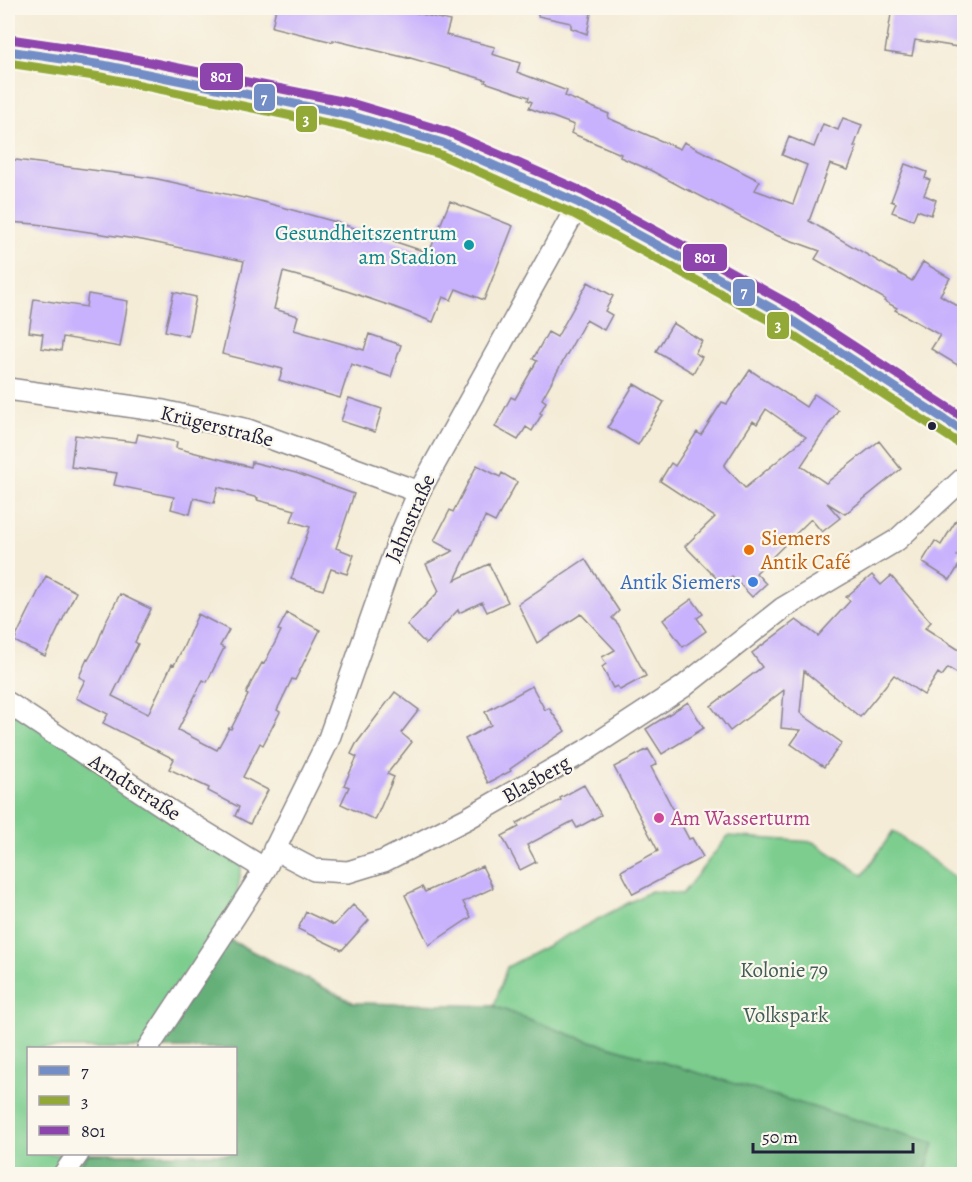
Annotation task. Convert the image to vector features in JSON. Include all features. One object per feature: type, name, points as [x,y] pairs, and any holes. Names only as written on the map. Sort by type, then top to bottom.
[{"type":"main road","points":[[8,51],[103,65],[349,115],[443,143],[579,203],[700,268],[782,314],[964,432]]},
{"type":"street","name":"Jahnstraße","points":[[274,849],[328,741],[400,536],[419,492],[579,203]]},
{"type":"street","name":"Krügerstraße","points":[[8,389],[163,411],[248,430],[419,492]]},
{"type":"street","name":"Blasberg","points":[[274,849],[314,870],[348,872],[384,861],[468,818],[585,751],[683,687],[783,608],[897,540],[964,478]]},
{"type":"street","name":"Arndtstraße","points":[[8,703],[178,816],[265,868]]},
{"type":"street","points":[[149,1047],[235,916],[274,849]]},
{"type":"street","points":[[64,1174],[77,1155]]},
{"type":"green space","name":"Volkspark","points":[[8,704],[243,857],[230,940],[354,1003],[494,1006],[507,967],[651,891],[682,894],[728,836],[813,842],[863,875],[893,831],[960,881],[964,874],[964,1174],[8,1174]]},
{"type":"green space","points":[[229,940],[354,1003],[494,1006],[574,1036],[934,1143],[925,1174],[74,1174],[87,1155],[237,1155],[237,1047],[158,1047]]},
{"type":"building","points":[[276,8],[397,8],[450,21],[446,35],[495,47],[492,54],[520,63],[517,72],[567,91],[565,96],[609,114],[608,118],[680,149],[684,142],[760,181],[755,190],[793,204],[807,165],[782,155],[789,137],[814,147],[823,124],[838,130],[843,118],[862,125],[848,170],[830,164],[809,221],[912,281],[923,262],[950,278],[940,295],[964,310],[964,369],[931,349],[940,335],[895,310],[897,308],[884,301],[885,299],[815,259],[820,251],[773,234],[650,170],[620,157],[621,154],[571,133],[574,125],[529,108],[532,102],[528,100],[529,97],[485,82],[486,80],[407,57],[272,27]]},
{"type":"building","points":[[538,8],[592,8],[587,34],[571,28],[571,23],[538,16]]},
{"type":"building","points":[[892,8],[964,8],[964,48],[915,40],[912,56],[885,52]]},
{"type":"building","points":[[8,159],[153,178],[245,197],[336,222],[429,253],[450,201],[513,226],[484,300],[456,289],[451,300],[443,297],[433,322],[320,282],[283,272],[274,309],[298,316],[294,330],[364,350],[369,334],[401,345],[391,377],[351,364],[340,398],[279,380],[283,369],[222,354],[244,261],[142,240],[8,222]]},
{"type":"building","points":[[905,164],[927,172],[925,178],[930,180],[924,195],[936,200],[931,215],[917,210],[913,220],[892,212],[896,203],[891,201]]},
{"type":"building","points":[[588,282],[613,296],[605,311],[612,315],[604,330],[586,320],[542,399],[546,402],[540,413],[542,414],[532,431],[526,427],[518,440],[495,427],[511,397],[515,399],[537,361],[533,359],[548,332],[557,337]]},
{"type":"building","points":[[174,292],[196,297],[188,336],[165,331]]},
{"type":"building","points":[[88,294],[128,301],[120,347],[63,337],[61,351],[41,348],[43,334],[29,332],[34,299],[86,307]]},
{"type":"building","points":[[673,323],[702,341],[695,353],[702,357],[693,373],[656,351]]},
{"type":"building","points":[[750,370],[806,407],[814,394],[838,410],[801,466],[826,483],[879,441],[901,469],[845,514],[827,503],[840,518],[822,532],[811,519],[756,573],[766,584],[752,597],[732,576],[723,585],[685,546],[715,517],[660,481],[671,463],[675,466],[697,432],[701,435],[722,402],[727,404]],"holes":[[[766,409],[806,437],[745,488],[724,466],[753,421],[757,424]]]},
{"type":"building","points":[[634,384],[664,402],[638,445],[608,427]]},
{"type":"building","points":[[349,398],[382,409],[375,432],[341,421]]},
{"type":"building","points":[[138,434],[177,442],[176,448],[251,467],[252,462],[296,473],[354,494],[336,548],[354,555],[347,574],[331,569],[323,590],[291,579],[310,527],[291,521],[295,510],[218,487],[214,503],[194,498],[190,514],[171,509],[174,497],[114,485],[117,473],[71,467],[75,435],[136,442]]},
{"type":"building","points":[[477,465],[500,477],[502,473],[517,482],[495,522],[485,517],[455,580],[489,564],[508,602],[487,612],[482,602],[459,613],[458,610],[426,644],[407,625],[439,591],[426,564],[453,551],[434,541],[450,510],[453,512]]},
{"type":"building","points":[[964,508],[964,544],[957,556],[963,559],[950,580],[922,562],[935,541],[941,545]]},
{"type":"building","points":[[585,559],[619,611],[612,618],[618,624],[646,676],[620,690],[617,686],[613,688],[602,667],[606,664],[602,657],[615,650],[581,614],[537,643],[518,604]]},
{"type":"building","points":[[872,575],[881,585],[891,576],[931,622],[925,628],[964,653],[964,664],[958,674],[948,668],[942,676],[938,673],[924,695],[894,675],[860,717],[804,671],[800,713],[842,743],[824,767],[791,744],[801,730],[781,728],[784,690],[730,731],[711,706],[762,667],[752,653],[796,620],[818,636],[850,601],[846,597]]},
{"type":"building","points":[[46,576],[76,592],[45,656],[14,641]]},
{"type":"building","points":[[120,594],[151,609],[135,642],[138,644],[112,696],[148,714],[198,614],[229,630],[220,646],[224,648],[207,682],[203,680],[178,730],[217,750],[229,728],[231,729],[248,695],[246,694],[251,683],[281,631],[278,630],[287,613],[320,630],[295,680],[292,679],[277,710],[280,712],[263,745],[260,743],[243,777],[268,790],[250,824],[235,816],[239,807],[208,791],[209,788],[169,769],[174,759],[103,723],[108,714],[76,698],[85,680],[79,677]]},
{"type":"building","points":[[692,599],[703,614],[697,618],[706,631],[683,647],[663,620]]},
{"type":"building","points":[[532,686],[545,710],[549,708],[565,731],[510,769],[511,771],[488,783],[465,739],[491,725],[485,712]]},
{"type":"building","points":[[395,692],[419,710],[401,733],[412,742],[387,774],[394,777],[375,820],[341,804],[349,787],[344,785],[357,757],[351,754]]},
{"type":"building","points":[[688,702],[704,728],[662,754],[646,729]]},
{"type":"building","name":"Am Wasserturm","points":[[648,749],[657,764],[651,767],[689,839],[692,838],[703,857],[633,894],[621,871],[658,851],[614,767]]},
{"type":"building","points":[[584,785],[601,815],[577,828],[573,821],[527,845],[536,862],[520,870],[502,836],[519,827],[517,823]]},
{"type":"building","points":[[482,866],[493,888],[463,902],[471,917],[429,945],[405,895],[422,887],[425,892]]},
{"type":"building","points":[[353,905],[369,920],[342,950],[298,929],[306,912],[334,925]]},
{"type":"transit line","name":"801","points":[[10,39],[105,53],[351,103],[448,132],[584,192],[789,304],[964,418]]},
{"type":"transit line","name":"7","points":[[8,51],[103,65],[349,115],[443,143],[579,203],[700,268],[782,314],[964,432]]},
{"type":"transit line","name":"3","points":[[8,63],[101,77],[346,127],[439,154],[574,214],[776,324],[957,442]]},
{"type":"place","name":"Gesundheitszentrum am Stadion","points":[[469,245]]},
{"type":"place","name":"Siemers Antik Café","points":[[749,550]]},
{"type":"place","name":"Antik Siemers","points":[[753,582]]},
{"type":"place","name":"Am Wasserturm","points":[[659,818]]},
{"type":"park label","name":"Kolonie 79","points":[[784,970]]}]
